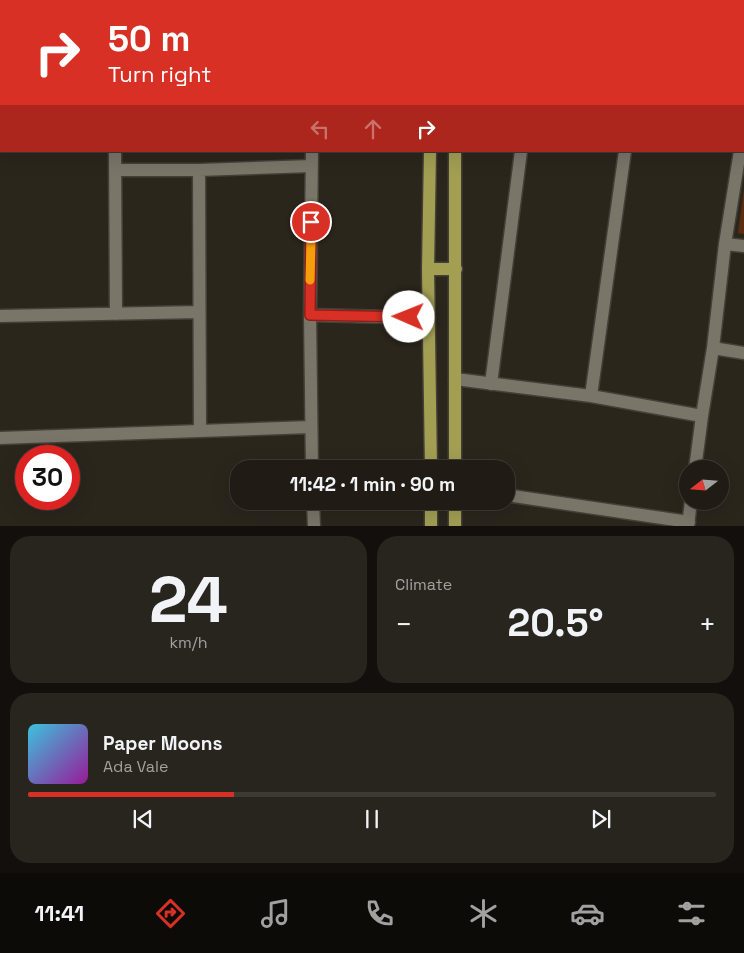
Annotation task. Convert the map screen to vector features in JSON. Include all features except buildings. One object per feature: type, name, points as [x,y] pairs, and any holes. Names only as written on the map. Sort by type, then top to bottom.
[{"type":"main road","points":[[430,152],[428,269],[430,460]]},
{"type":"main road","points":[[454,152],[456,269],[455,460]]},
{"type":"main road","points":[[428,269],[456,269]]},
{"type":"main road","points":[[431,510],[431,526]]},
{"type":"main road","points":[[455,510],[455,526]]},
{"type":"street","points":[[115,152],[116,314]]},
{"type":"street","points":[[312,152],[310,315],[312,460]]},
{"type":"street","points":[[491,384],[521,152]]},
{"type":"street","points":[[591,396],[625,152]]},
{"type":"street","points":[[696,460],[713,348],[725,244],[740,152]]},
{"type":"street","points":[[116,170],[199,170],[311,166]]},
{"type":"street","points":[[199,170],[200,431]]},
{"type":"street","points":[[725,244],[744,246]]},
{"type":"street","points":[[0,316],[199,312]]},
{"type":"street","points":[[310,315],[429,318]]},
{"type":"street","points":[[713,348],[744,353]]},
{"type":"street","points":[[455,379],[591,396],[702,416]]},
{"type":"street","points":[[0,438],[311,427]]},
{"type":"street","points":[[515,496],[689,524],[690,510]]},
{"type":"street","points":[[313,510],[314,526]]},
{"type":"shaded area","points":[[744,189],[744,234],[738,233]]},
{"type":"slow traffic","points":[[310,280],[311,241]]},
{"type":"route","points":[[311,222],[310,315],[409,317]]}]
